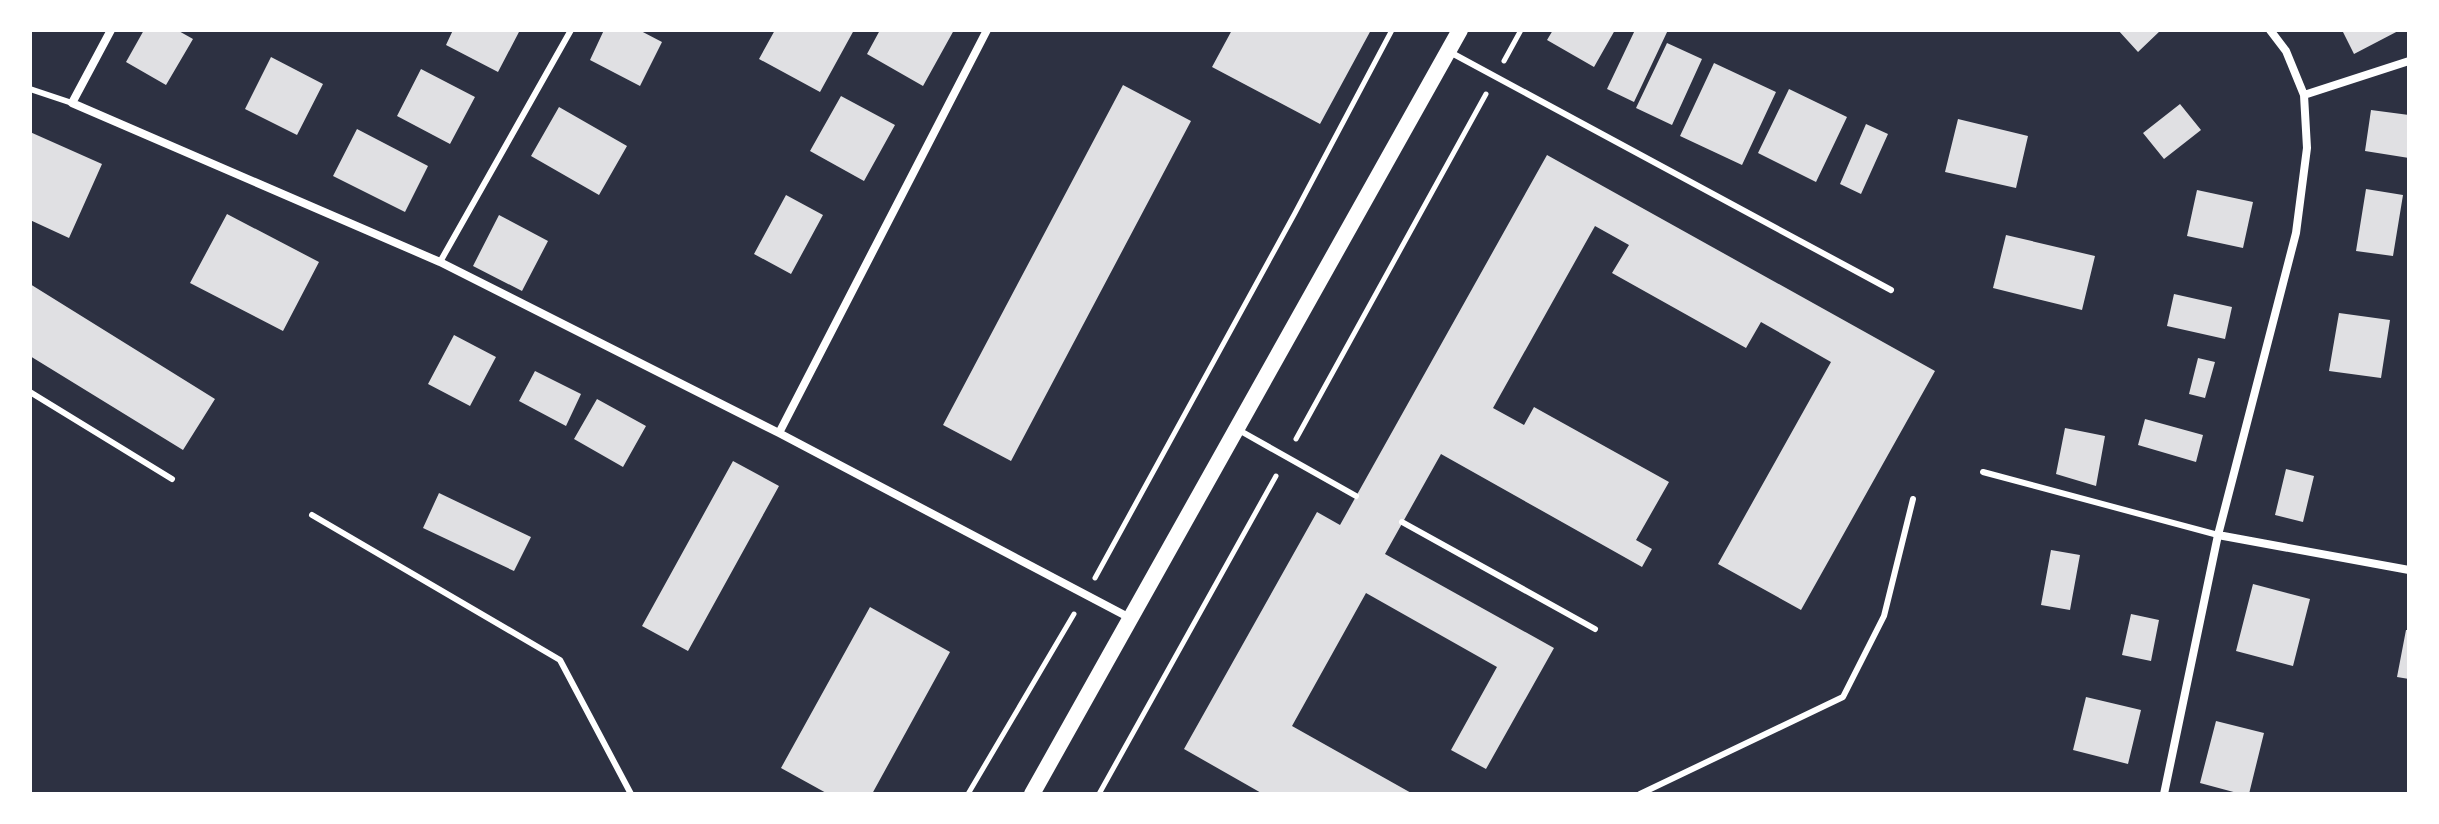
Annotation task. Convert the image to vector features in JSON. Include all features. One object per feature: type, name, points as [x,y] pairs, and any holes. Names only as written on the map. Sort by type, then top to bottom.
[{"type":"main road","points":[[1032,794],[1460,30]]},
{"type":"street","points":[[111,30],[72,103],[440,262],[779,433],[1131,618]]},
{"type":"street","points":[[779,433],[987,30]]},
{"type":"street","points":[[2164,794],[2218,535],[2296,233],[2307,148],[2304,95],[2286,51],[2270,30]]},
{"type":"street","points":[[2304,95],[2409,61]]},
{"type":"street","points":[[2218,535],[2409,570]]},
{"type":"lane","points":[[440,262],[571,30]]},
{"type":"lane","points":[[1448,51],[1891,290]]},
{"type":"lane","points":[[30,89],[72,103]]},
{"type":"lane","points":[[30,392],[172,479]]},
{"type":"lane","points":[[1237,429],[1356,496]]},
{"type":"lane","points":[[1983,472],[2218,535]]},
{"type":"lane","points":[[1640,794],[1843,697],[1884,616],[1913,499]]},
{"type":"lane","points":[[312,515],[560,660],[631,794]]},
{"type":"lane","points":[[1402,522],[1595,629]]},
{"type":"path","points":[[968,794],[1086,594],[1392,30]]},
{"type":"path","points":[[1099,794],[1521,30]]},
{"type":"building","points":[[144,30],[177,30],[193,39],[166,85],[126,62]]},
{"type":"building","points":[[453,30],[520,30],[498,72],[446,45]]},
{"type":"building","points":[[604,30],[639,30],[662,42],[640,86],[590,60]]},
{"type":"building","points":[[775,30],[854,30],[820,92],[759,59]]},
{"type":"building","points":[[880,30],[954,30],[923,86],[867,54]]},
{"type":"building","points":[[1232,30],[1371,30],[1320,124],[1212,67]]},
{"type":"building","points":[[1553,30],[1615,30],[1594,67],[1547,40]]},
{"type":"building","points":[[1635,30],[1668,30],[1634,102],[1607,89]]},
{"type":"building","points":[[2118,30],[2161,30],[2138,52]]},
{"type":"building","points":[[2342,30],[2400,30],[2354,54]]},
{"type":"building","points":[[1667,43],[1702,59],[1672,125],[1636,108]]},
{"type":"building","points":[[271,57],[323,84],[297,135],[245,109]]},
{"type":"building","points":[[1714,63],[1776,92],[1742,165],[1680,136]]},
{"type":"building","points":[[421,69],[475,97],[450,144],[397,116]]},
{"type":"building","points":[[1123,85],[1191,121],[1011,461],[943,425]]},
{"type":"building","points":[[1789,89],[1847,117],[1816,182],[1758,153]]},
{"type":"building","points":[[841,96],[895,125],[864,181],[810,151]]},
{"type":"building","points":[[2180,104],[2201,130],[2164,159],[2143,133]]},
{"type":"building","points":[[559,107],[627,146],[599,195],[531,156]]},
{"type":"building","points":[[2371,110],[2409,115],[2409,158],[2365,151]]},
{"type":"building","points":[[1958,119],[2028,136],[2016,188],[1945,172]]},
{"type":"building","points":[[1866,124],[1888,134],[1861,194],[1840,184]]},
{"type":"building","points":[[357,129],[428,166],[405,212],[333,176]]},
{"type":"building","points":[[30,132],[102,164],[69,238],[30,220]]},
{"type":"building","points":[[1547,155],[1935,371],[1801,610],[1718,564],[1831,362],[1761,322],[1746,348],[1612,273],[1629,245],[1595,226],[1493,408],[1524,425],[1534,407],[1669,482],[1636,540],[1652,549],[1642,567],[1441,454],[1385,554],[1554,648],[1486,769],[1451,750],[1497,667],[1366,593],[1292,726],[1413,794],[1263,794],[1184,749],[1317,512],[1340,525]]},
{"type":"building","points":[[2366,189],[2403,195],[2393,256],[2356,251]]},
{"type":"building","points":[[2197,190],[2253,202],[2243,248],[2187,236]]},
{"type":"building","points":[[786,195],[823,215],[791,274],[754,254]]},
{"type":"building","points":[[227,214],[319,262],[283,331],[190,283]]},
{"type":"building","points":[[499,215],[548,241],[522,291],[473,266]]},
{"type":"building","points":[[2006,235],[2095,256],[2082,310],[1993,288]]},
{"type":"building","points":[[30,284],[215,399],[183,450],[30,356]]},
{"type":"building","points":[[2174,294],[2232,307],[2225,339],[2167,326]]},
{"type":"building","points":[[2339,313],[2390,320],[2381,378],[2329,371]]},
{"type":"building","points":[[454,335],[496,357],[470,406],[428,384]]},
{"type":"building","points":[[2198,358],[2215,362],[2205,398],[2189,394]]},
{"type":"building","points":[[535,371],[581,394],[566,426],[519,401]]},
{"type":"building","points":[[597,399],[646,426],[623,467],[574,439]]},
{"type":"building","points":[[2145,419],[2203,435],[2196,462],[2138,445]]},
{"type":"building","points":[[2065,428],[2105,436],[2096,486],[2056,474]]},
{"type":"building","points":[[733,461],[779,486],[688,651],[642,626]]},
{"type":"building","points":[[2286,469],[2314,476],[2303,522],[2275,515]]},
{"type":"building","points":[[439,493],[531,537],[514,571],[423,528]]},
{"type":"building","points":[[2051,550],[2080,555],[2070,610],[2041,605]]},
{"type":"building","points":[[2253,584],[2310,599],[2293,666],[2236,651]]},
{"type":"building","points":[[870,607],[950,652],[872,794],[828,794],[781,768]]},
{"type":"building","points":[[2131,614],[2159,620],[2151,661],[2122,655]]},
{"type":"building","points":[[2406,630],[2409,630],[2409,679],[2397,677]]},
{"type":"building","points":[[2086,697],[2141,710],[2128,764],[2073,750]]},
{"type":"building","points":[[2216,721],[2264,733],[2249,794],[2200,783]]}]
